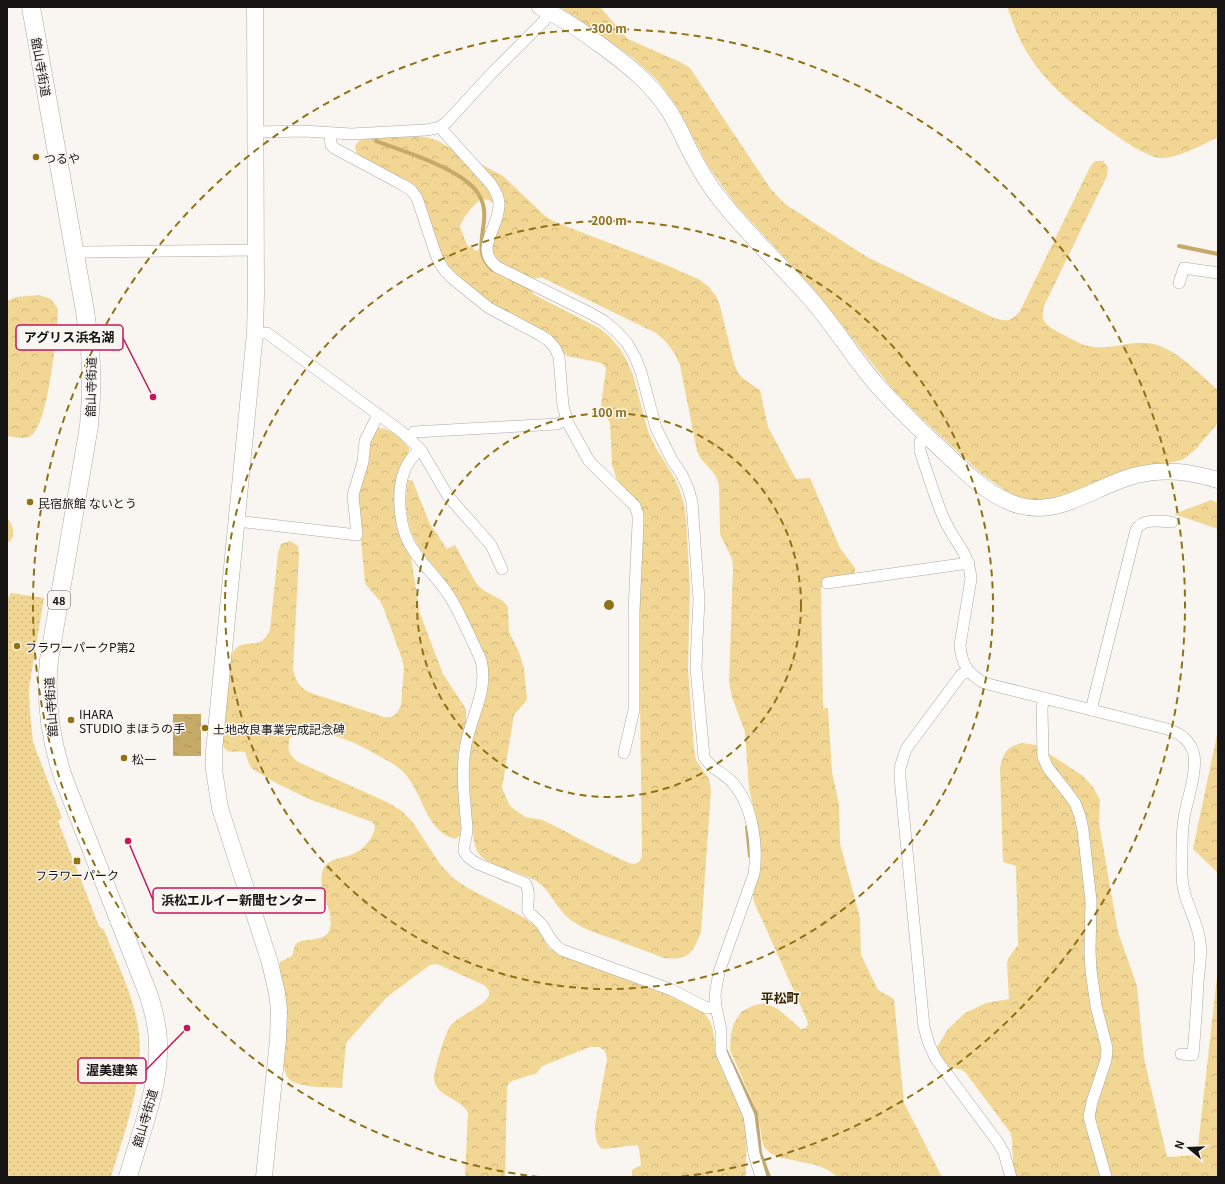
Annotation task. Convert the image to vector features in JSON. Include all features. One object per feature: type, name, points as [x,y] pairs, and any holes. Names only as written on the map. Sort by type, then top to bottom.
[{"type":"main road","name":"舘山寺街道","points":[[31,7],[75,254],[90,349],[91,406],[87,444],[49,660],[47,688],[48,711],[53,745],[62,777],[149,996],[156,1024],[158,1046],[155,1080],[128,1177]]},
{"type":"street","points":[[255,7],[255,333],[215,732],[214,770],[216,790],[223,821],[270,963],[279,1009],[278,1040],[264,1177]]},
{"type":"street","points":[[256,132],[304,131],[352,134],[426,130],[446,124],[491,74],[544,22],[545,9],[573,25],[597,42],[633,70],[650,86],[669,111],[701,170],[722,202],[809,297],[880,388],[900,410],[987,489],[1010,503],[1036,509],[1063,505],[1122,480],[1150,472],[1180,471],[1194,473],[1218,480]]},
{"type":"street","points":[[441,126],[444,132],[491,184],[497,194],[499,205],[497,216],[487,245],[487,254],[491,262],[498,267],[590,313],[604,321],[616,331],[627,344],[635,357],[641,372],[656,428],[688,488],[694,517],[699,588],[696,668],[704,757],[708,764],[732,782],[745,801],[752,821],[755,858],[754,874],[719,972],[716,984],[716,1007],[721,1030],[721,1052],[749,1116],[754,1154],[761,1177]]},
{"type":"street","points":[[330,133],[331,145],[334,148],[411,190],[421,207],[439,262],[453,279],[489,308],[540,335],[548,340],[555,348],[559,357],[563,406],[566,420],[589,461],[635,506],[638,514],[634,622],[635,699],[632,721],[624,753]]},
{"type":"street","points":[[75,254],[94,252],[256,250]]},
{"type":"street","points":[[1179,282],[1184,268],[1218,273]]},
{"type":"street","points":[[255,333],[267,333],[409,438],[420,449],[448,496],[491,545],[502,569]]},
{"type":"street","points":[[236,521],[357,535],[353,495],[363,462],[365,441],[379,415]]},
{"type":"street","points":[[409,438],[414,432],[557,424],[566,420]]},
{"type":"street","points":[[926,435],[920,442],[920,451],[945,522],[969,563],[971,579],[960,645],[960,654],[968,671],[984,683],[1176,732],[1184,738],[1194,753],[1194,772],[1183,820],[1182,878],[1183,893],[1199,933],[1201,952],[1193,1055],[1181,1054]]},
{"type":"street","points":[[420,449],[408,463],[402,480],[401,508],[403,526],[408,541],[416,554],[439,582],[452,602],[481,660],[484,670],[482,691],[466,742],[464,756],[463,784],[467,828],[463,847],[465,851],[472,861],[525,883],[528,887],[528,911],[541,924],[553,944],[562,950],[665,987],[707,1008],[716,1007]]},
{"type":"street","points":[[1091,710],[1138,525],[1143,522],[1172,522]]},
{"type":"street","points":[[827,583],[969,563]]},
{"type":"street","points":[[968,671],[961,675],[906,749],[900,768],[900,778],[924,1027],[929,1044],[936,1059],[997,1141],[1004,1153],[1012,1177]]},
{"type":"street","points":[[1044,698],[1042,708],[1043,757],[1048,768],[1075,803],[1083,830],[1091,901],[1091,970],[1096,1006],[1107,1048],[1106,1060],[1092,1102],[1089,1117],[1106,1177]]},
{"type":"green space","points":[[559,7],[600,7],[628,39],[690,68],[770,188],[788,206],[867,257],[994,318],[1008,320],[1020,311],[1090,167],[1095,161],[1103,161],[1108,168],[1107,176],[1044,306],[1043,319],[1047,325],[1084,345],[1094,347],[1110,347],[1134,343],[1149,343],[1174,353],[1189,364],[1218,390],[1218,423],[1195,450],[1182,460],[1119,474],[1060,497],[1048,500],[1025,499],[1003,489],[982,474],[894,391],[815,291],[736,205],[708,166],[677,107],[657,80],[633,58]]},
{"type":"green space","points":[[1007,7],[1218,7],[1218,137],[1185,153],[1164,158],[1146,154],[1133,147],[1089,117],[1052,85],[1031,59],[1022,44]]},
{"type":"green space","points":[[416,136],[436,140],[503,176],[545,216],[555,222],[664,264],[700,280],[709,287],[716,296],[738,373],[745,380],[760,390],[768,427],[796,479],[810,478],[840,548],[855,568],[855,572],[852,574],[824,581],[821,589],[823,708],[828,708],[832,772],[839,804],[840,843],[860,918],[861,955],[878,990],[894,999],[904,1103],[942,1177],[838,1177],[828,1170],[816,1165],[778,1157],[770,1153],[764,1147],[758,1114],[730,1050],[731,1034],[734,1023],[741,1012],[752,1006],[765,1003],[778,1009],[801,1029],[806,1028],[808,1024],[754,902],[753,896],[757,821],[749,789],[745,732],[732,697],[729,682],[733,568],[732,559],[720,534],[719,485],[715,475],[699,456],[697,451],[680,365],[667,343],[656,333],[543,278],[532,280],[531,282],[530,285],[532,292],[535,295],[599,328],[610,337],[620,349],[633,375],[648,431],[656,448],[675,479],[684,504],[690,589],[688,669],[694,749],[696,760],[709,779],[711,791],[701,932],[692,950],[684,957],[672,959],[664,958],[578,925],[563,913],[546,890],[538,882],[488,862],[477,851],[474,840],[471,813],[469,763],[472,742],[483,708],[488,684],[486,658],[455,595],[416,542],[411,531],[407,517],[406,501],[408,480],[413,482],[430,524],[447,549],[455,545],[476,583],[483,590],[503,601],[508,607],[509,632],[519,652],[524,668],[527,700],[514,715],[502,788],[510,806],[525,817],[543,820],[603,851],[629,863],[635,864],[640,861],[642,855],[639,622],[643,523],[617,480],[612,465],[610,423],[601,405],[606,369],[603,364],[567,356],[482,297],[449,268],[443,260],[421,195],[361,157],[356,152],[355,146],[359,141],[366,138]],"holes":[[[482,199],[489,200],[494,204],[491,222],[486,237],[477,251],[467,245],[460,227],[472,207]]]},
{"type":"green space","points":[[39,295],[51,299],[58,309],[54,355],[48,394],[39,425],[33,434],[24,438],[17,438],[7,436],[7,301],[16,297]]},
{"type":"green space","points":[[378,428],[386,429],[399,437],[409,448],[396,479],[395,508],[397,527],[411,558],[420,614],[443,674],[466,709],[466,723],[458,755],[460,836],[455,839],[445,835],[431,821],[412,783],[400,769],[357,744],[328,734],[304,732],[290,738],[290,754],[298,762],[389,803],[403,812],[414,824],[440,864],[452,877],[466,887],[525,918],[537,928],[549,948],[560,955],[669,995],[704,1013],[711,1023],[717,1056],[720,1064],[739,1102],[745,1118],[747,1133],[746,1177],[632,1177],[632,1170],[641,1165],[639,1148],[637,1145],[604,1149],[599,1146],[596,1140],[595,1124],[607,1059],[605,1051],[599,1047],[590,1047],[542,1066],[537,1073],[509,1083],[507,1087],[505,1177],[465,1177],[468,1113],[465,1108],[444,1094],[436,1086],[434,1076],[443,1043],[451,1025],[483,1003],[487,999],[489,992],[484,985],[437,964],[430,965],[387,997],[346,1043],[342,1088],[315,1087],[295,1083],[286,1075],[284,1069],[284,1053],[287,1016],[280,974],[280,962],[292,956],[296,944],[305,940],[320,938],[328,933],[331,921],[322,887],[322,872],[326,865],[331,861],[351,855],[364,847],[373,835],[375,826],[372,822],[309,799],[278,784],[254,770],[250,766],[245,752],[231,752],[225,750],[222,743],[230,659],[238,647],[262,641],[268,634],[270,629],[278,553],[281,544],[290,541],[298,546],[299,555],[293,669],[298,682],[308,692],[384,717],[391,717],[397,713],[401,705],[404,668],[384,609],[380,601],[365,582],[357,499],[369,446],[374,432]]},
{"type":"green space","points":[[1211,500],[1218,503],[1218,529],[1174,514]]},
{"type":"green space","points":[[7,520],[9,520],[13,531],[13,536],[10,542],[7,542]]},
{"type":"green space","points":[[11,593],[44,598],[29,688],[33,742],[62,818],[58,821],[99,926],[104,930],[122,972],[136,1016],[140,1057],[138,1077],[129,1118],[111,1177],[7,1177],[7,599]]},
{"type":"green space","points":[[1218,730],[1218,873],[1193,849]]},
{"type":"green space","points":[[1022,743],[1036,745],[1083,776],[1093,787],[1100,800],[1099,823],[1118,932],[1137,986],[1144,1058],[1167,1157],[1197,1155],[1218,968],[1218,1177],[1016,1177],[1013,1165],[1012,1139],[1010,1132],[965,1072],[947,1066],[936,1049],[948,1029],[965,1013],[986,1003],[1009,999],[1007,963],[1009,957],[1018,945],[1016,866],[1003,862],[1000,768],[1006,751],[1012,746]]},
{"type":"water","points":[[173,714],[201,714],[201,756],[173,756]]},
{"type":"waterway","points":[[376,141],[447,169],[461,177],[471,186],[479,195],[483,205],[484,225],[481,244],[482,253],[486,262],[493,270]]},
{"type":"waterway","points":[[1179,246],[1218,254]]},
{"type":"waterway","points":[[747,827],[750,856]]},
{"type":"waterway","points":[[724,1047],[756,1114],[760,1153],[769,1177]]},
{"type":"place","name":"つるや","points":[[36,157]]},
{"type":"place","name":"アグリス浜名湖","points":[[153,397]]},
{"type":"place","name":"民宿旅館 ないとう","points":[[30,502]]},
{"type":"place","name":"フラワーパークP第2","points":[[17,646]]},
{"type":"place","name":"IHARA STUDIO まほうの手","points":[[71,720]]},
{"type":"place","name":"土地改良事業完成記念碑","points":[[205,728]]},
{"type":"place","name":"松一","points":[[124,758]]},
{"type":"place","name":"浜松エルイー新聞センター","points":[[128,841]]},
{"type":"place","name":"フラワーパーク","points":[[77,861]]},
{"type":"place","name":"渥美建築","points":[[187,1028]]},
{"type":"district","name":"平松町","points":[[780,997]]}]
